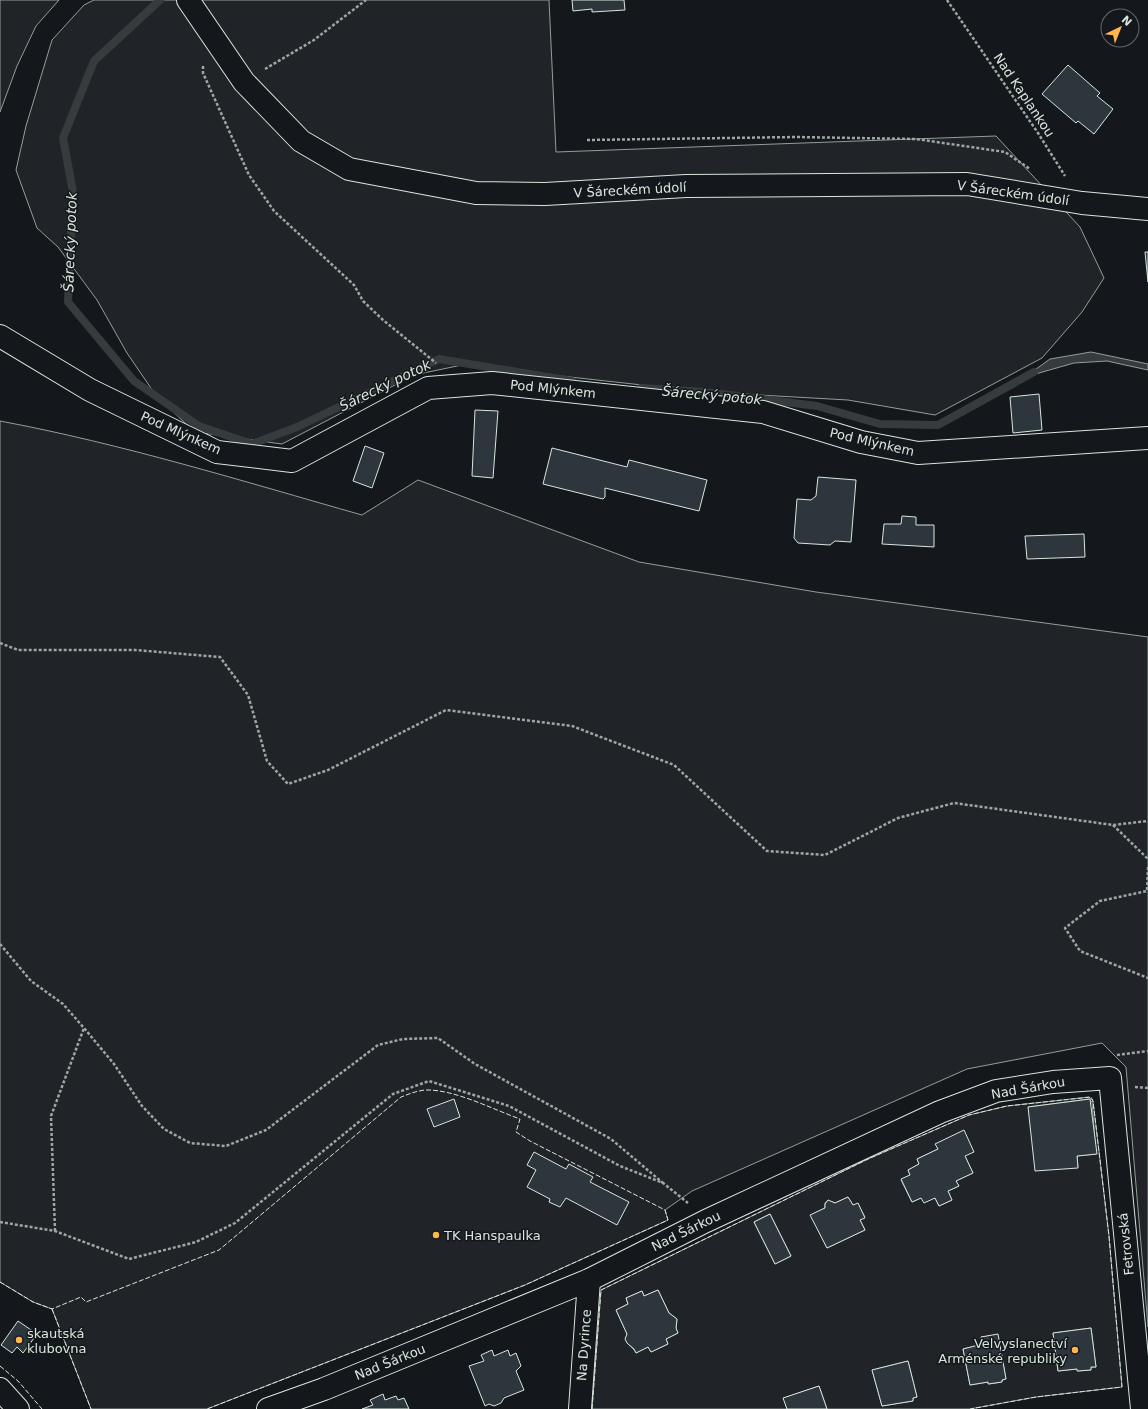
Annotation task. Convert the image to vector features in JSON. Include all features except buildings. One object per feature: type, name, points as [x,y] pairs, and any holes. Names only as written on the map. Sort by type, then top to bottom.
[{"type":"street","name":"V Šáreckém údolí","points":[[193,6],[244,82],[301,141],[349,169],[476,193],[545,194],[686,186],[967,184],[1082,203],[1148,209]]},
{"type":"street","name":"Pod Mlýnkem","points":[[0,336],[90,390],[217,452],[292,461],[428,388],[492,383],[763,412],[861,442],[918,453],[1148,438]]},
{"type":"street","name":"Nad Šárkou","points":[[268,1409],[324,1389],[589,1280],[706,1221],[940,1112],[996,1091],[1054,1082],[1110,1078]]},
{"type":"street","name":"Fetrovská","points":[[1110,1078],[1142,1409]]},
{"type":"street","name":"Na Dyrince","points":[[580,1409],[589,1280]]},
{"type":"street","points":[[0,1389],[18,1409]]},
{"type":"path","points":[[244,82],[314,40],[366,0]]},
{"type":"path","name":"Nad Kaplankou","points":[[947,0],[1038,133],[1082,203]]},
{"type":"path","points":[[202,58],[204,73],[249,175],[274,211],[354,285],[363,301],[383,320],[417,346],[440,367]]},
{"type":"path","points":[[587,140],[796,137],[916,139],[1005,152],[1031,169]]},
{"type":"path","points":[[0,643],[18,650],[135,650],[220,657],[248,695],[267,761],[288,784],[328,770],[446,710],[572,726],[674,765],[767,851],[824,855],[898,818],[954,803],[1113,825],[1148,821]]},
{"type":"path","points":[[1113,825],[1148,859]]},
{"type":"path","points":[[1148,867],[1147,891],[1100,901],[1065,928],[1080,951],[1148,978]]},
{"type":"path","points":[[0,944],[31,981],[63,1004],[114,1064],[142,1106],[164,1128],[190,1143],[226,1146],[266,1130],[378,1045],[403,1039],[438,1038],[475,1064],[612,1139],[663,1183],[694,1207]]},
{"type":"path","points":[[55,1231],[51,1116],[84,1028]]},
{"type":"path","points":[[1118,1055],[1148,1051]]},
{"type":"path","points":[[0,1222],[55,1231],[129,1259],[196,1242],[235,1222],[393,1094],[429,1081],[509,1106],[620,1166],[663,1183]]},
{"type":"shaded area","points":[[0,0],[59,0],[36,26],[17,66],[0,112]]},
{"type":"shaded area","points":[[94,0],[549,0],[556,152],[996,136],[1080,227],[1104,278],[1082,312],[1042,358],[935,415],[848,400],[705,392],[462,365],[414,375],[282,444],[195,432],[157,397],[127,353],[97,300],[58,247],[37,228],[16,170],[26,126],[52,40],[84,5]]},
{"type":"shaded area","points":[[1091,352],[1148,364],[1148,370],[1107,361],[1074,363],[1025,377],[1050,359]]},
{"type":"shaded area","points":[[0,421],[46,430],[137,452],[362,515],[418,480],[639,562],[816,592],[1148,637],[1148,1327],[1126,1067],[1102,1043],[967,1069],[692,1191],[665,1210],[668,1220],[525,1285],[207,1409],[91,1409],[52,1309],[33,1302],[0,1282]]},
{"type":"shaded area","points":[[1089,1097],[1093,1101],[1109,1236],[1122,1387],[1036,1397],[970,1409],[827,1409],[819,1386],[784,1398],[787,1409],[592,1409],[601,1290],[868,1159],[969,1115],[1007,1106]],"holes":[[[1089,1099],[1092,1102],[1096,1154],[1077,1156],[1078,1167],[1028,1107]],[[936,1144],[965,1156],[973,1173],[956,1181],[959,1186],[948,1191],[952,1200],[939,1206],[935,1198],[921,1198],[912,1202],[901,1180],[910,1175],[908,1170],[919,1164],[917,1159],[938,1149]],[[848,1197],[853,1205],[858,1204],[865,1217],[860,1220],[865,1230],[827,1248],[811,1215],[825,1208],[825,1203],[828,1200],[835,1203]],[[770,1214],[791,1256],[775,1264],[754,1222]],[[658,1290],[669,1313],[677,1319],[676,1328],[678,1333],[666,1339],[668,1344],[651,1352],[648,1347],[636,1353],[627,1343],[627,1334],[616,1310],[628,1304],[626,1298],[642,1291],[644,1296]],[[1091,1328],[1096,1367],[1091,1367],[1091,1370],[1078,1371],[1077,1369],[1058,1371],[1053,1333]],[[998,1335],[1006,1379],[1002,1380],[1002,1382],[989,1384],[988,1382],[970,1385],[963,1349],[983,1344],[981,1337]],[[908,1361],[917,1397],[913,1398],[913,1401],[882,1406],[872,1370]]]},
{"type":"waterway","name":"Šárecký potok","points":[[160,0],[94,61],[63,138],[73,192],[68,302],[134,381],[199,426],[252,444],[297,427],[439,359],[572,381]]},
{"type":"waterway","name":"Šárecký potok","points":[[641,388],[705,392],[817,406],[880,424],[938,425],[1034,372]]},
{"type":"fence","points":[[0,1282],[33,1302],[52,1309],[81,1297],[86,1302],[219,1250],[401,1097],[425,1090],[460,1096],[520,1119],[516,1132],[530,1141],[665,1210],[668,1220],[525,1285],[207,1409]]},
{"type":"fence","points":[[592,1409],[601,1290],[868,1159],[969,1115],[1007,1106],[1091,1097],[1093,1101],[1109,1236],[1122,1387],[1036,1397],[970,1409]]},
{"type":"fence","points":[[52,1309],[91,1409]]},
{"type":"fence","points":[[0,1366],[18,1381],[42,1409]]},
{"type":"place","name":"TK Hanspaulka","points":[[436,1235]]},
{"type":"place","name":"skautská klubovna","points":[[19,1340]]},
{"type":"place","name":"Velvyslanectví Arménské republiky","points":[[1075,1350]]}]
